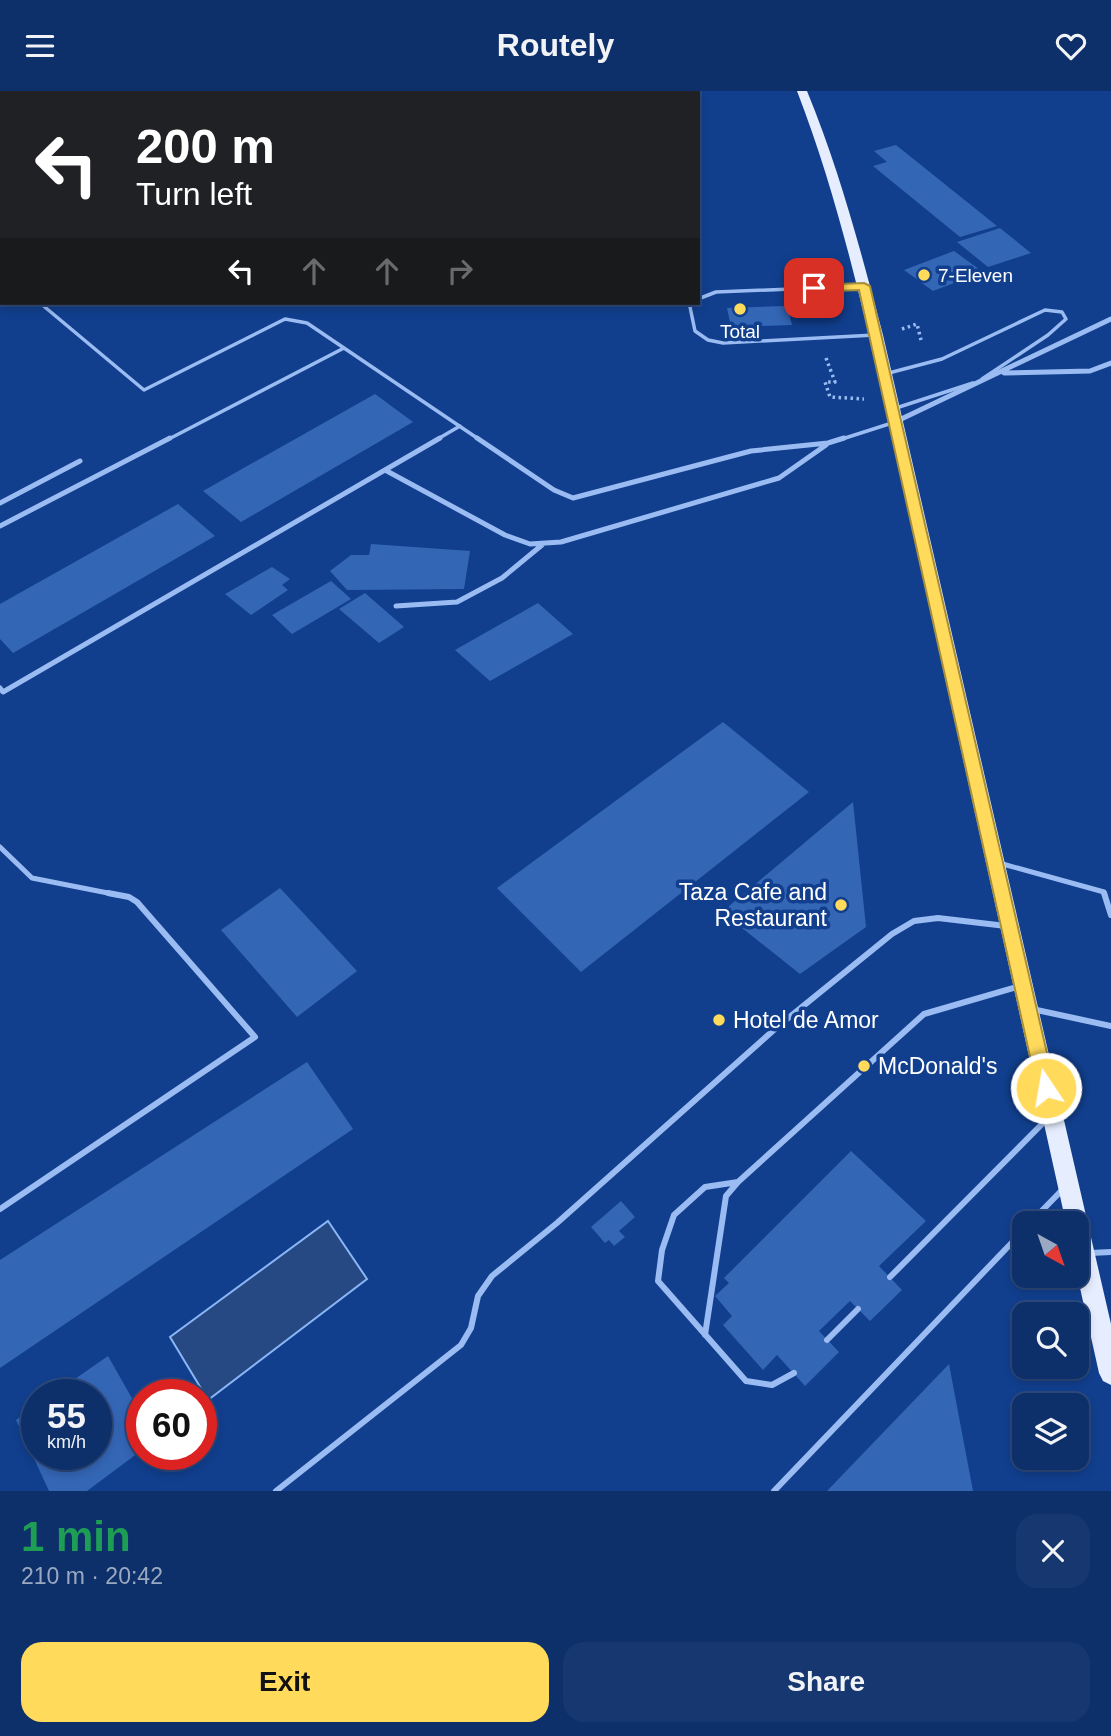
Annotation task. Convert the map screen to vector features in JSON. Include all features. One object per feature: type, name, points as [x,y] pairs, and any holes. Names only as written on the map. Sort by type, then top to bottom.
[{"type":"main road","points":[[802,91],[825,148],[845,211],[876,335],[1074,1211]]},
{"type":"main road","points":[[1089,1275],[1111,1373]]},
{"type":"street","points":[[894,415],[999,373],[1111,319]]},
{"type":"street","points":[[999,373],[1090,371],[1111,363]]},
{"type":"lane","points":[[700,298],[716,292],[864,286]]},
{"type":"lane","points":[[42,305],[144,390],[285,319],[307,323],[554,490],[573,498],[751,451],[828,443]]},
{"type":"lane","points":[[692,305],[690,307],[695,331],[708,340],[723,343],[876,335]]},
{"type":"lane","points":[[385,470],[505,535],[530,544],[561,542],[779,478],[828,443],[978,381],[1048,335],[1066,319],[1062,312],[1045,310],[942,359],[885,374]]},
{"type":"lane","points":[[0,526],[344,348]]},
{"type":"lane","points":[[1,691],[460,426]]},
{"type":"lane","points":[[0,503],[80,461]]},
{"type":"lane","points":[[396,606],[457,602],[502,578],[542,545]]},
{"type":"lane","points":[[0,847],[32,878],[129,897],[137,902],[255,1037],[0,1209]]},
{"type":"lane","points":[[993,861],[1104,893],[1111,915]]},
{"type":"lane","points":[[276,1491],[461,1345],[471,1328],[478,1296],[492,1276],[557,1223],[776,1028],[892,934],[914,921],[937,918],[1009,926]]},
{"type":"lane","points":[[705,1335],[726,1196],[738,1182],[924,1014],[1023,985]]},
{"type":"lane","points":[[1029,1009],[1111,1026]]},
{"type":"lane","points":[[890,1277],[1052,1114]]},
{"type":"lane","points":[[738,1182],[705,1187],[674,1215],[662,1250],[657,1282],[746,1381],[765,1387],[785,1381],[794,1373]]},
{"type":"lane","points":[[1042,1211],[1068,1184]]},
{"type":"lane","points":[[774,1491],[1012,1243]]},
{"type":"lane","points":[[1089,1253],[1111,1252]]},
{"type":"lane","points":[[827,1340],[858,1309]]},
{"type":"path","points":[[917,324],[920,340],[929,339]]},
{"type":"path","points":[[826,357],[835,382],[825,383],[830,397]]},
{"type":"water","points":[[328,1221],[367,1279],[217,1393],[217,1379],[195,1379],[170,1337]]},
{"type":"building","points":[[896,145],[997,226],[960,237],[873,166],[887,162],[874,151]]},
{"type":"building","points":[[1000,228],[1031,253],[988,267],[957,242]]},
{"type":"building","points":[[954,251],[983,272],[933,291],[904,270]]},
{"type":"building","points":[[787,306],[792,325],[731,327],[727,308]]},
{"type":"building","points":[[375,394],[413,422],[241,522],[203,491]]},
{"type":"building","points":[[178,504],[215,536],[13,653],[0,639],[0,604]]},
{"type":"building","points":[[371,544],[470,551],[464,589],[347,590],[330,571],[351,555],[369,555]]},
{"type":"building","points":[[272,567],[290,579],[282,585],[288,590],[251,615],[225,594]]},
{"type":"building","points":[[331,581],[351,599],[292,634],[272,615]]},
{"type":"building","points":[[365,593],[404,627],[379,643],[339,609]]},
{"type":"building","points":[[538,603],[573,634],[490,681],[455,650]]},
{"type":"building","points":[[723,722],[809,792],[581,972],[497,888]]},
{"type":"building","points":[[853,802],[866,927],[800,974],[722,912]]},
{"type":"building","points":[[280,888],[357,971],[297,1017],[221,930]]},
{"type":"building","points":[[307,1062],[353,1129],[0,1368],[0,1260]]},
{"type":"building","points":[[851,1151],[926,1221],[879,1266],[902,1290],[870,1321],[850,1301],[819,1331],[839,1352],[805,1386],[777,1355],[763,1370],[723,1325],[732,1316],[715,1296],[729,1283],[724,1278]]},
{"type":"building","points":[[621,1201],[635,1217],[619,1231],[625,1237],[614,1246],[609,1240],[605,1243],[591,1227]]},
{"type":"building","points":[[108,1356],[126,1388],[126,1462],[87,1491],[49,1491],[39,1470],[112,1470],[112,1379],[75,1379]]},
{"type":"building","points":[[949,1364],[973,1491],[827,1491]]},
{"type":"building","points":[[21,1416],[21,1431],[16,1420]]},
{"type":"place","name":"7-Eleven","points":[[924,275]]},
{"type":"place","name":"Total","points":[[740,309]]},
{"type":"place","name":"Taza Cafe and Restaurant","points":[[841,905]]},
{"type":"place","name":"Hotel de Amor","points":[[719,1020]]},
{"type":"place","name":"McDonald's","points":[[864,1066]]},
{"type":"route","points":[[814,288],[864,286],[1046,1088]]}]
